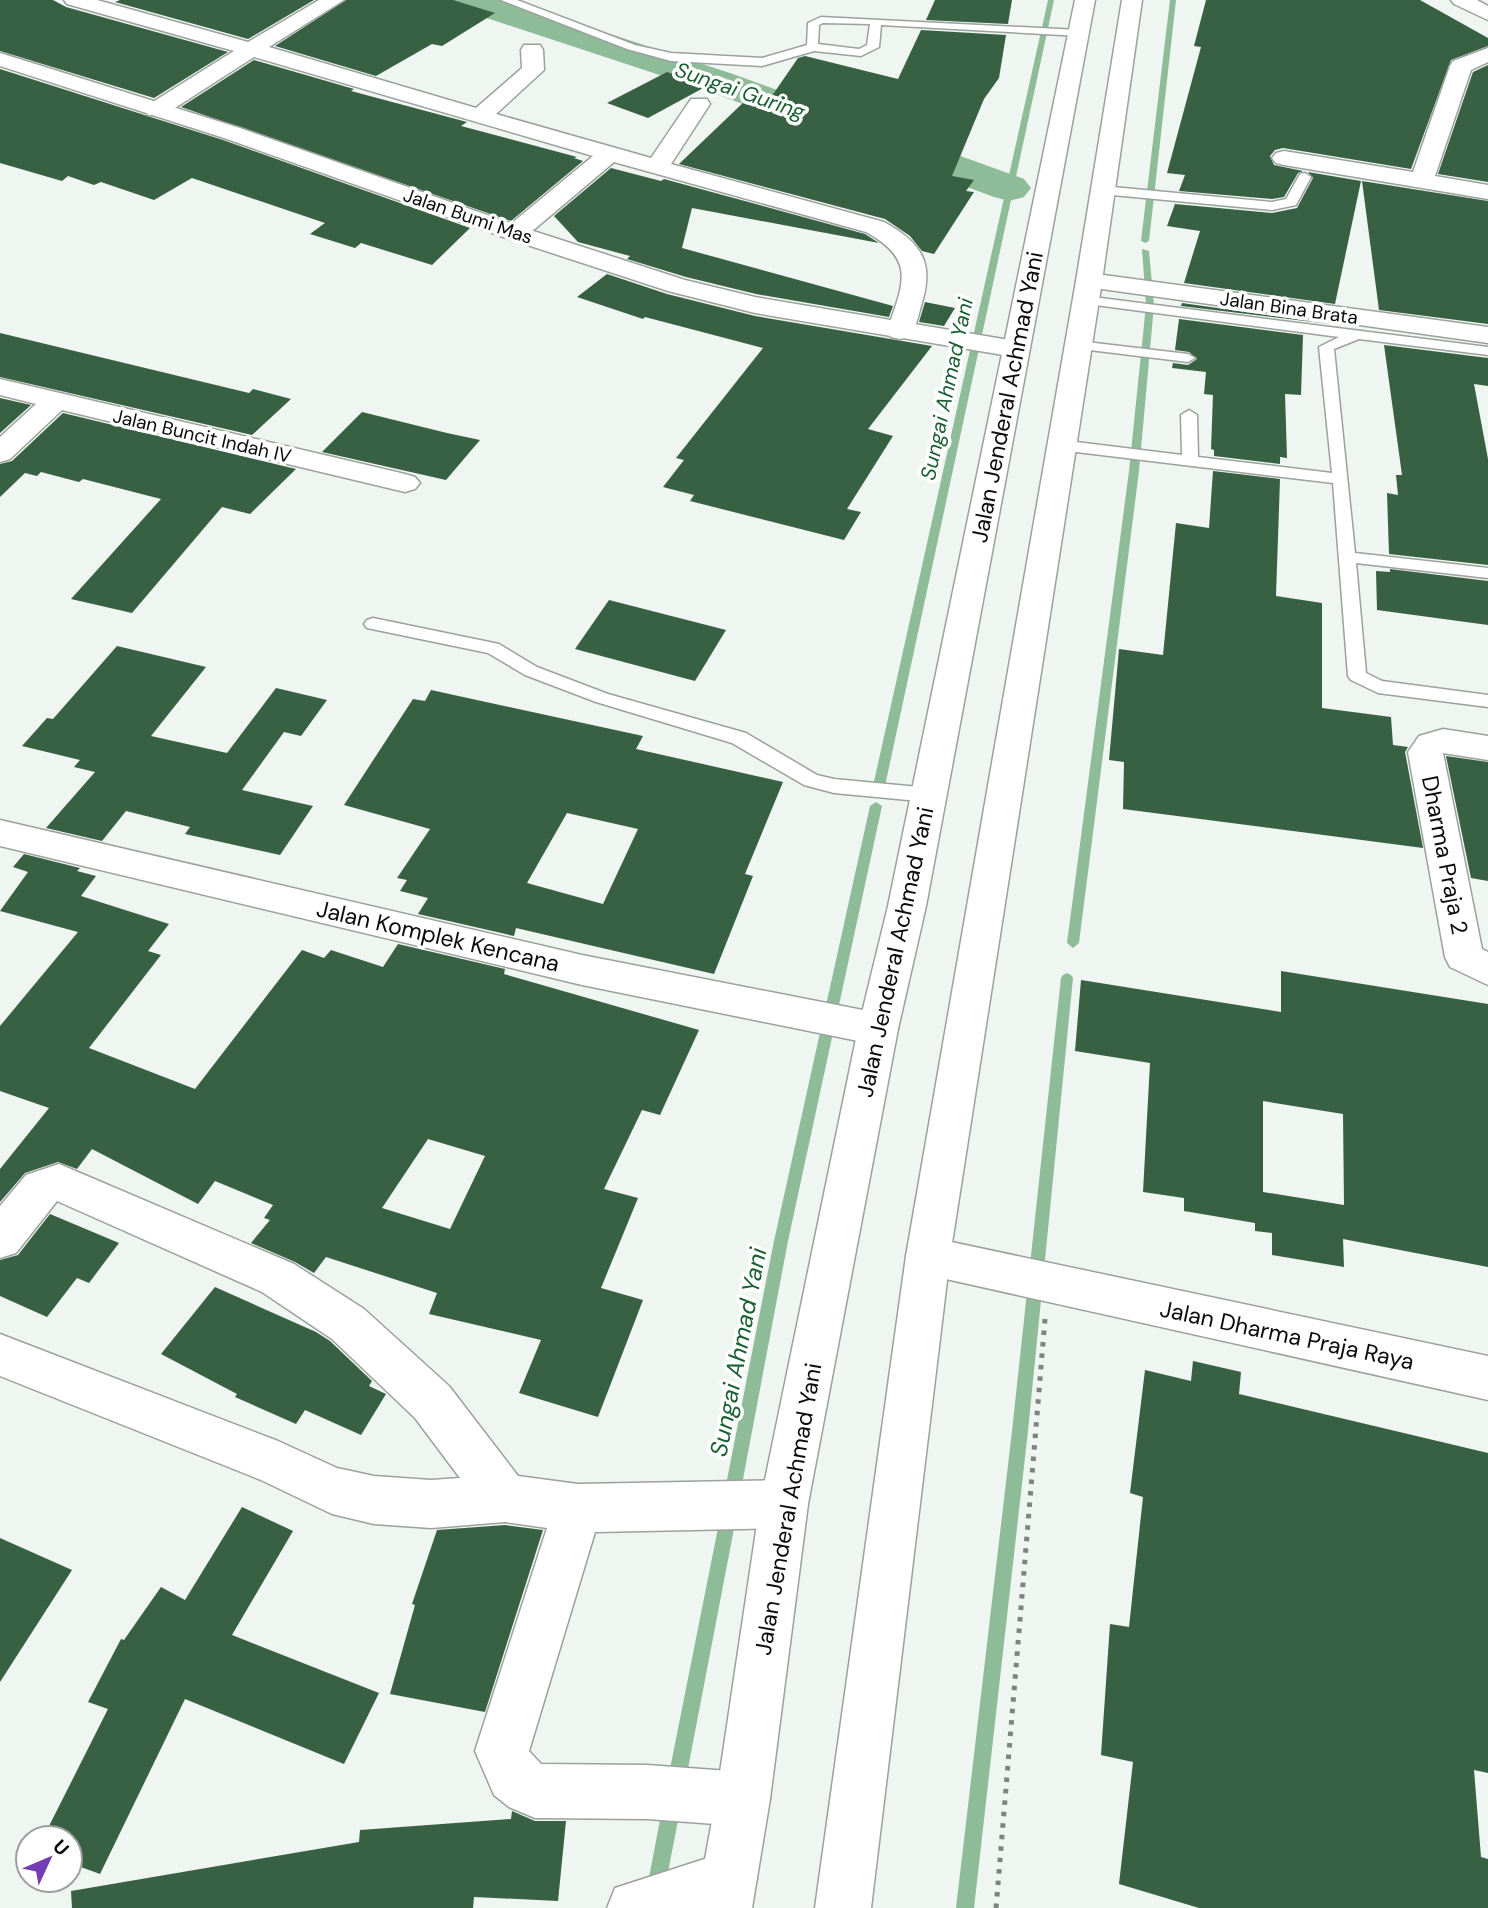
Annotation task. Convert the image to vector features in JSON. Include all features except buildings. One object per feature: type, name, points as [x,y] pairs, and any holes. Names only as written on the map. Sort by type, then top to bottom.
[{"type":"main road","points":[[74,0],[875,227],[894,235],[903,243],[910,253],[917,282],[900,331]]},
{"type":"main road","points":[[156,110],[334,0]]},
{"type":"main road","points":[[843,1908],[1060,445],[1078,345],[1107,293],[1105,169],[1132,0]]},
{"type":"main road","points":[[1461,0],[1488,14]]},
{"type":"main road","name":"Jalan Jenderal Achmad Yani","points":[[726,1894],[743,1799],[744,1504],[862,1026],[929,795],[1001,346],[1056,154],[1076,22]]},
{"type":"main road","points":[[481,116],[533,70],[533,50]]},
{"type":"main road","points":[[1422,180],[1461,66],[1488,54]]},
{"type":"main road","name":"Jalan Bumi Mas","points":[[0,58],[232,133],[515,233],[677,286],[755,305],[1001,346]]},
{"type":"main road","points":[[658,166],[699,104]]},
{"type":"main road","points":[[515,233],[610,154]]},
{"type":"main road","points":[[1056,154],[1105,169]]},
{"type":"main road","points":[[1284,158],[1488,192]]},
{"type":"main road","name":"Jalan Bina Brata","points":[[1107,293],[1488,335]]},
{"type":"main road","name":"Jalan Buncit Indah IV","points":[[0,387],[405,483]]},
{"type":"main road","points":[[0,453],[55,402]]},
{"type":"main road","name":"Dharma Praja 2","points":[[1488,748],[1443,741],[1431,744],[1425,752],[1464,957],[1488,970]]},
{"type":"main road","name":"Jalan Komplek Kencana","points":[[0,833],[582,970],[862,1026]]},
{"type":"main road","points":[[0,1239],[41,1188],[59,1182],[278,1278],[348,1324],[402,1371],[432,1402],[505,1498]]},
{"type":"main road","name":"Jalan Dharma Praja Raya","points":[[939,1259],[1488,1378]]},
{"type":"main road","points":[[0,1355],[278,1464],[332,1490],[374,1500],[431,1504],[505,1498],[578,1508],[744,1504]]},
{"type":"main road","points":[[578,1508],[502,1751],[507,1765],[518,1783],[535,1791],[667,1793],[743,1799]]},
{"type":"main road","points":[[650,1904],[726,1894]]},
{"type":"lane","points":[[507,0],[631,47],[671,57],[762,62],[814,47],[861,53],[873,47],[876,21]]},
{"type":"lane","points":[[814,47],[811,43],[814,23],[821,20],[1032,30],[1076,22]]},
{"type":"lane","points":[[1105,169],[1149,195],[1235,205],[1285,205],[1291,202],[1305,177]]},
{"type":"lane","points":[[1165,300],[1488,351]]},
{"type":"lane","points":[[1361,333],[1326,347],[1341,479],[1357,676],[1378,687],[1488,701]]},
{"type":"lane","points":[[1078,345],[1188,358]]},
{"type":"lane","points":[[1189,415],[1190,461]]},
{"type":"lane","points":[[1060,445],[1341,479]]},
{"type":"lane","points":[[1348,557],[1488,573]]},
{"type":"lane","points":[[373,625],[493,648],[531,671],[602,698],[738,738],[811,780],[834,786],[929,795]]},
{"type":"path","points":[[996,1908],[1067,1288]]},
{"type":"waterway","name":"Sungai Guring","points":[[469,0],[719,82],[1009,188]]},
{"type":"waterway","name":"Sungai Ahmad Yani","points":[[879,786],[1051,0]]},
{"type":"waterway","name":"Sungai Ahmad Yani","points":[[1145,241],[1173,0]]},
{"type":"waterway","name":"Sungai Ahmad Yani","points":[[1073,943],[1134,471],[1150,305],[1145,251]]},
{"type":"waterway","name":"Sungai Ahmad Yani","points":[[732,1495],[781,1241],[876,806]]},
{"type":"waterway","name":"Sungai Ahmad Yani","points":[[965,1908],[1020,1431],[1067,978]]},
{"type":"waterway","name":"Sungai Ahmad Yani","points":[[676,1784],[729,1513]]},
{"type":"waterway","name":"Sungai Ahmad Yani","points":[[652,1908],[672,1805]]}]
